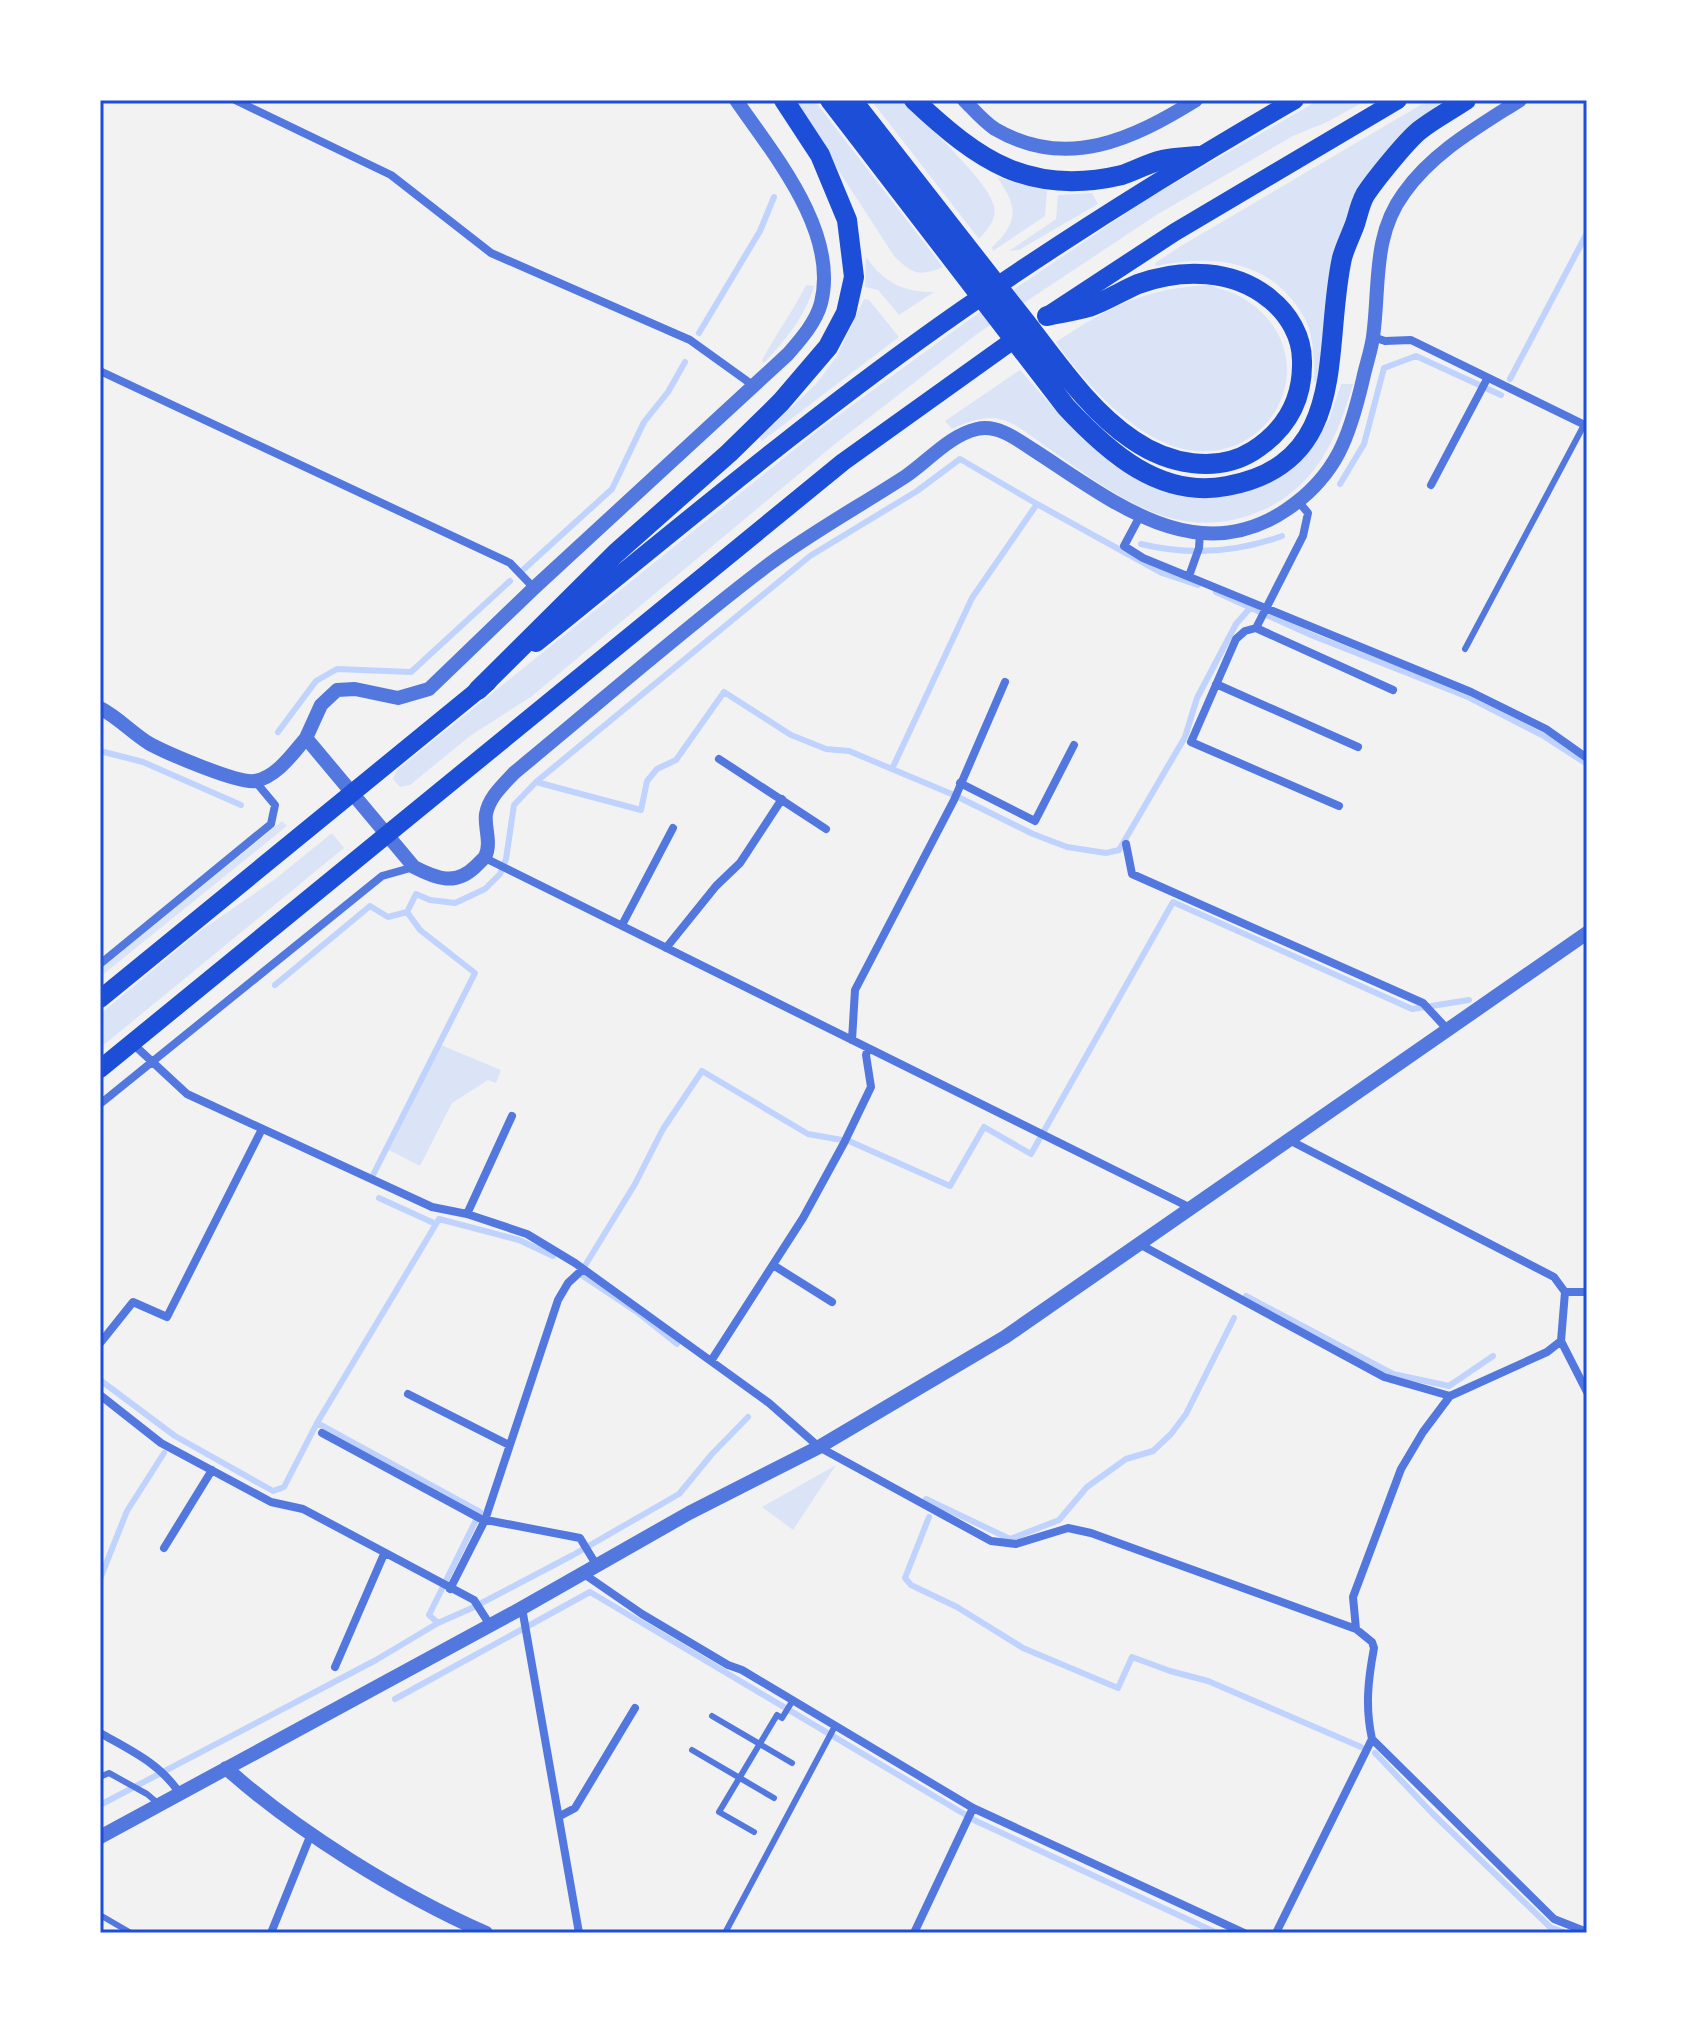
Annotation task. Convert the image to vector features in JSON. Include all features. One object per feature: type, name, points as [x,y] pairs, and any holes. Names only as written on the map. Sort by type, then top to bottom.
[{"type":"highway","points":[[478,690],[616,553],[729,453],[781,402],[828,347],[846,313],[854,277],[847,220],[820,155],[784,100]]},
{"type":"highway","points":[[830,100],[953,244]]},
{"type":"highway","points":[[852,100],[953,244],[1045,363],[1066,407],[1120,459],[1155,479],[1213,489],[1245,483],[1272,470],[1297,450],[1319,417],[1328,383],[1342,258],[1365,196],[1418,131],[1466,100]]},
{"type":"highway","points":[[914,100],[955,138],[986,160],[1047,180],[1086,180],[1123,174],[1160,160],[1198,156]]},
{"type":"highway","points":[[100,999],[809,424],[961,311],[1198,156],[1295,100]]},
{"type":"highway","points":[[100,1069],[843,462],[1047,316],[1175,232],[1398,100]]},
{"type":"highway","points":[[1045,363],[1134,441],[1163,455],[1190,463],[1219,465],[1240,459],[1277,433],[1296,407],[1303,374],[1302,348],[1293,326],[1279,306],[1255,286],[1212,274],[1175,275],[1140,283],[1090,306],[1047,316]]},
{"type":"street","points":[[235,100],[391,175],[491,253],[690,340],[754,386]]},
{"type":"street","points":[[100,708],[116,716],[150,744],[232,778],[255,781],[282,766],[306,738],[321,705],[337,690],[355,689],[398,698],[429,689],[754,386],[806,332],[821,306],[825,276],[822,246],[799,195],[736,100]]},
{"type":"street","points":[[964,100],[994,128],[1034,145],[1072,150],[1111,144],[1153,127],[1196,100]]},
{"type":"street","points":[[497,864],[485,815],[491,798],[514,773],[767,565],[908,474],[960,435],[993,428],[1140,516],[1174,531],[1217,534],[1252,528],[1285,511],[1311,491],[1334,464],[1351,428],[1373,337],[1376,276],[1383,234],[1402,194],[1439,153],[1520,100]]},
{"type":"street","points":[[1373,337],[1385,341],[1411,340],[1484,384],[1586,426]]},
{"type":"street","points":[[100,371],[510,563],[534,588]]},
{"type":"street","points":[[1431,485],[1484,384]]},
{"type":"street","points":[[1256,628],[1303,536],[1308,513],[1298,501]]},
{"type":"street","points":[[1140,516],[1124,546],[1143,558],[1264,612],[1471,692],[1546,729],[1587,758]]},
{"type":"street","points":[[1189,576],[1198,552],[1200,532]]},
{"type":"street","points":[[1339,806],[1191,742],[1236,639],[1245,631],[1256,628],[1393,690]]},
{"type":"street","points":[[852,1040],[855,990],[957,792],[1005,682]]},
{"type":"street","points":[[1216,684],[1358,747]]},
{"type":"street","points":[[306,738],[414,867],[433,877],[452,881],[497,864],[1191,1208]]},
{"type":"street","points":[[957,792],[1035,821],[1074,745]]},
{"type":"street","points":[[719,759],[826,829]]},
{"type":"street","points":[[100,964],[271,824],[275,805],[255,781]]},
{"type":"street","points":[[666,948],[716,886],[740,863],[782,799]]},
{"type":"street","points":[[622,925],[673,828]]},
{"type":"street","points":[[1126,844],[1132,874],[1423,1003],[1448,1030]]},
{"type":"street","points":[[100,1104],[382,876],[414,867]]},
{"type":"street","points":[[100,1837],[584,1574],[689,1513],[819,1447],[1005,1337],[1587,933]]},
{"type":"street","points":[[132,1043],[187,1094],[432,1207],[467,1214],[527,1234],[583,1269],[788,1417],[819,1447],[991,1541],[1016,1544],[1068,1528],[1091,1533],[1356,1629],[1372,1642],[1374,1648],[1366,1692],[1372,1739],[1554,1919],[1587,1932]]},
{"type":"street","points":[[711,1361],[816,1193],[871,1087],[866,1055],[868,1048]]},
{"type":"street","points":[[467,1214],[512,1116]]},
{"type":"street","points":[[101,1342],[133,1302],[167,1317],[262,1129]]},
{"type":"street","points":[[1291,1141],[1554,1277],[1565,1292],[1561,1341],[1587,1392]]},
{"type":"street","points":[[1141,1245],[1384,1377],[1450,1396]]},
{"type":"street","points":[[773,1265],[832,1302]]},
{"type":"street","points":[[445,1587],[480,1518],[509,1445],[558,1300],[568,1283],[583,1269]]},
{"type":"street","points":[[1565,1292],[1587,1292]]},
{"type":"street","points":[[1356,1629],[1353,1597],[1401,1469],[1450,1396],[1547,1352],[1561,1341]]},
{"type":"street","points":[[408,1394],[509,1445]]},
{"type":"street","points":[[100,1395],[161,1443],[271,1502],[303,1509],[474,1600],[490,1625]]},
{"type":"street","points":[[322,1433],[480,1518],[580,1538],[597,1566]]},
{"type":"street","points":[[164,1548],[212,1470]]},
{"type":"street","points":[[335,1667],[384,1554]]},
{"type":"street","points":[[584,1574],[605,1590],[692,1644],[742,1670],[970,1814],[1244,1933]]},
{"type":"street","points":[[522,1608],[579,1933]]},
{"type":"street","points":[[560,1816],[575,1808],[635,1708]]},
{"type":"street","points":[[100,1733],[146,1758],[180,1794]]},
{"type":"street","points":[[1276,1933],[1372,1739]]},
{"type":"street","points":[[226,1768],[254,1793],[311,1834],[392,1883],[486,1933]]},
{"type":"street","points":[[914,1933],[970,1814]]},
{"type":"street","points":[[271,1933],[311,1834]]},
{"type":"lane","points":[[1465,649],[1586,426]]},
{"type":"lane","points":[[754,1832],[719,1812],[777,1715],[782,1718],[791,1703]]},
{"type":"lane","points":[[712,1716],[792,1763]]},
{"type":"lane","points":[[725,1933],[834,1729]]},
{"type":"lane","points":[[692,1750],[774,1798]]},
{"type":"lane","points":[[100,1777],[109,1773],[160,1805]]},
{"type":"lane","points":[[100,1915],[131,1933]]},
{"type":"shaded area","points":[[793,100],[814,100],[943,267],[916,272],[894,256]]},
{"type":"shaded area","points":[[871,100],[902,100],[980,182],[995,211],[991,224],[979,239]]},
{"type":"shaded area","points":[[1319,100],[1367,100],[1293,136],[1158,214],[977,334],[835,444],[532,696],[470,736],[410,785],[400,787],[393,779],[397,770],[821,428],[967,321],[1147,199]]},
{"type":"shaded area","points":[[1429,100],[1446,100],[1415,121],[1361,188],[1319,383],[1314,381],[1309,327],[1293,301],[1278,285],[1242,266],[1222,262],[1178,262],[1156,266],[1155,263],[1181,246]]},
{"type":"shaded area","points":[[997,177],[1047,191],[1045,216],[993,251],[992,247],[1007,230],[1012,214],[1009,197]]},
{"type":"shaded area","points":[[1092,193],[1098,204],[1019,250],[1009,251],[1056,219],[1058,195]]},
{"type":"shaded area","points":[[866,257],[887,280],[903,288],[934,292],[899,315],[878,290],[865,287]]},
{"type":"shaded area","points":[[806,285],[814,286],[800,318],[764,363],[762,360]]},
{"type":"shaded area","points":[[1209,285],[1243,298],[1270,321],[1284,348],[1287,376],[1280,403],[1264,426],[1241,443],[1212,451],[1179,448],[1143,431],[1094,389],[1056,342],[1111,309],[1146,295]]},
{"type":"shaded area","points":[[864,299],[869,300],[899,337],[762,441],[759,438],[816,384],[837,356]]},
{"type":"shaded area","points":[[1020,370],[1059,414],[1114,466],[1165,490],[1220,497],[1264,485],[1289,471],[1306,454],[1329,420],[1341,384],[1353,384],[1332,440],[1312,473],[1299,487],[1265,509],[1233,520],[1204,523],[1176,519],[1122,498],[1007,421],[982,419],[952,429],[945,421]]},
{"type":"shaded area","points":[[282,821],[287,826],[100,977],[100,969]]},
{"type":"shaded area","points":[[332,833],[344,848],[100,1048],[100,1014],[200,931],[274,880]]},
{"type":"shaded area","points":[[441,1045],[501,1070],[496,1083],[488,1080],[452,1103],[420,1166],[389,1150]]},
{"type":"shaded area","points":[[836,1465],[793,1530],[762,1507]]},
{"type":"waterway","points":[[699,333],[760,231],[774,197]]},
{"type":"waterway","points":[[1510,379],[1587,233]]},
{"type":"waterway","points":[[1340,484],[1364,444],[1384,368],[1416,356],[1501,395]]},
{"type":"waterway","points":[[524,569],[612,489],[644,422],[668,392],[685,362]]},
{"type":"waterway","points":[[536,782],[810,556],[917,491],[960,459],[1037,504]]},
{"type":"waterway","points":[[892,769],[972,598],[1037,504],[1162,573],[1198,585]]},
{"type":"waterway","points":[[1141,544],[1177,550],[1212,551],[1247,546],[1282,536]]},
{"type":"waterway","points":[[278,732],[316,681],[337,669],[411,672],[510,581]]},
{"type":"waterway","points":[[1216,592],[1311,635],[1468,697],[1542,735],[1587,764]]},
{"type":"waterway","points":[[275,985],[370,906],[388,917],[407,912],[416,894],[430,900],[455,903],[485,889],[500,874],[506,859],[514,805],[536,782],[641,810],[647,781],[657,769],[676,760],[724,692],[791,735],[826,749],[849,751],[954,795],[1033,834],[1067,847],[1106,853],[1119,850],[1185,737],[1197,698],[1236,624],[1251,607]]},
{"type":"waterway","points":[[100,751],[143,762],[241,805]]},
{"type":"waterway","points":[[849,1141],[950,1186],[984,1127],[1031,1154],[1173,902],[1412,1009],[1469,1000]]},
{"type":"waterway","points":[[372,1177],[475,973],[420,930],[407,912]]},
{"type":"waterway","points":[[586,1264],[635,1184],[663,1129],[702,1071],[808,1134],[842,1140]]},
{"type":"waterway","points":[[379,1198],[436,1224]]},
{"type":"waterway","points":[[100,1380],[175,1436],[273,1491],[284,1487],[317,1423],[439,1219],[519,1240],[553,1256]]},
{"type":"waterway","points":[[580,1274],[637,1312],[677,1344]]},
{"type":"waterway","points":[[1246,1296],[1393,1374],[1449,1386],[1493,1356]]},
{"type":"waterway","points":[[926,1499],[1010,1539],[1059,1520],[1087,1487],[1126,1459],[1153,1451],[1171,1434],[1186,1414],[1234,1318]]},
{"type":"waterway","points":[[100,1805],[376,1660],[438,1623],[573,1555],[679,1494],[748,1417]]},
{"type":"waterway","points":[[317,1423],[480,1512],[429,1615],[438,1623]]},
{"type":"waterway","points":[[100,1579],[127,1511],[164,1453]]},
{"type":"waterway","points":[[929,1517],[905,1578],[911,1585],[957,1607],[1023,1648],[1118,1688],[1132,1657],[1208,1681],[1361,1747]]},
{"type":"waterway","points":[[395,1699],[590,1592],[976,1821],[1217,1933]]},
{"type":"waterway","points":[[1375,1753],[1550,1927],[1566,1933]]}]
